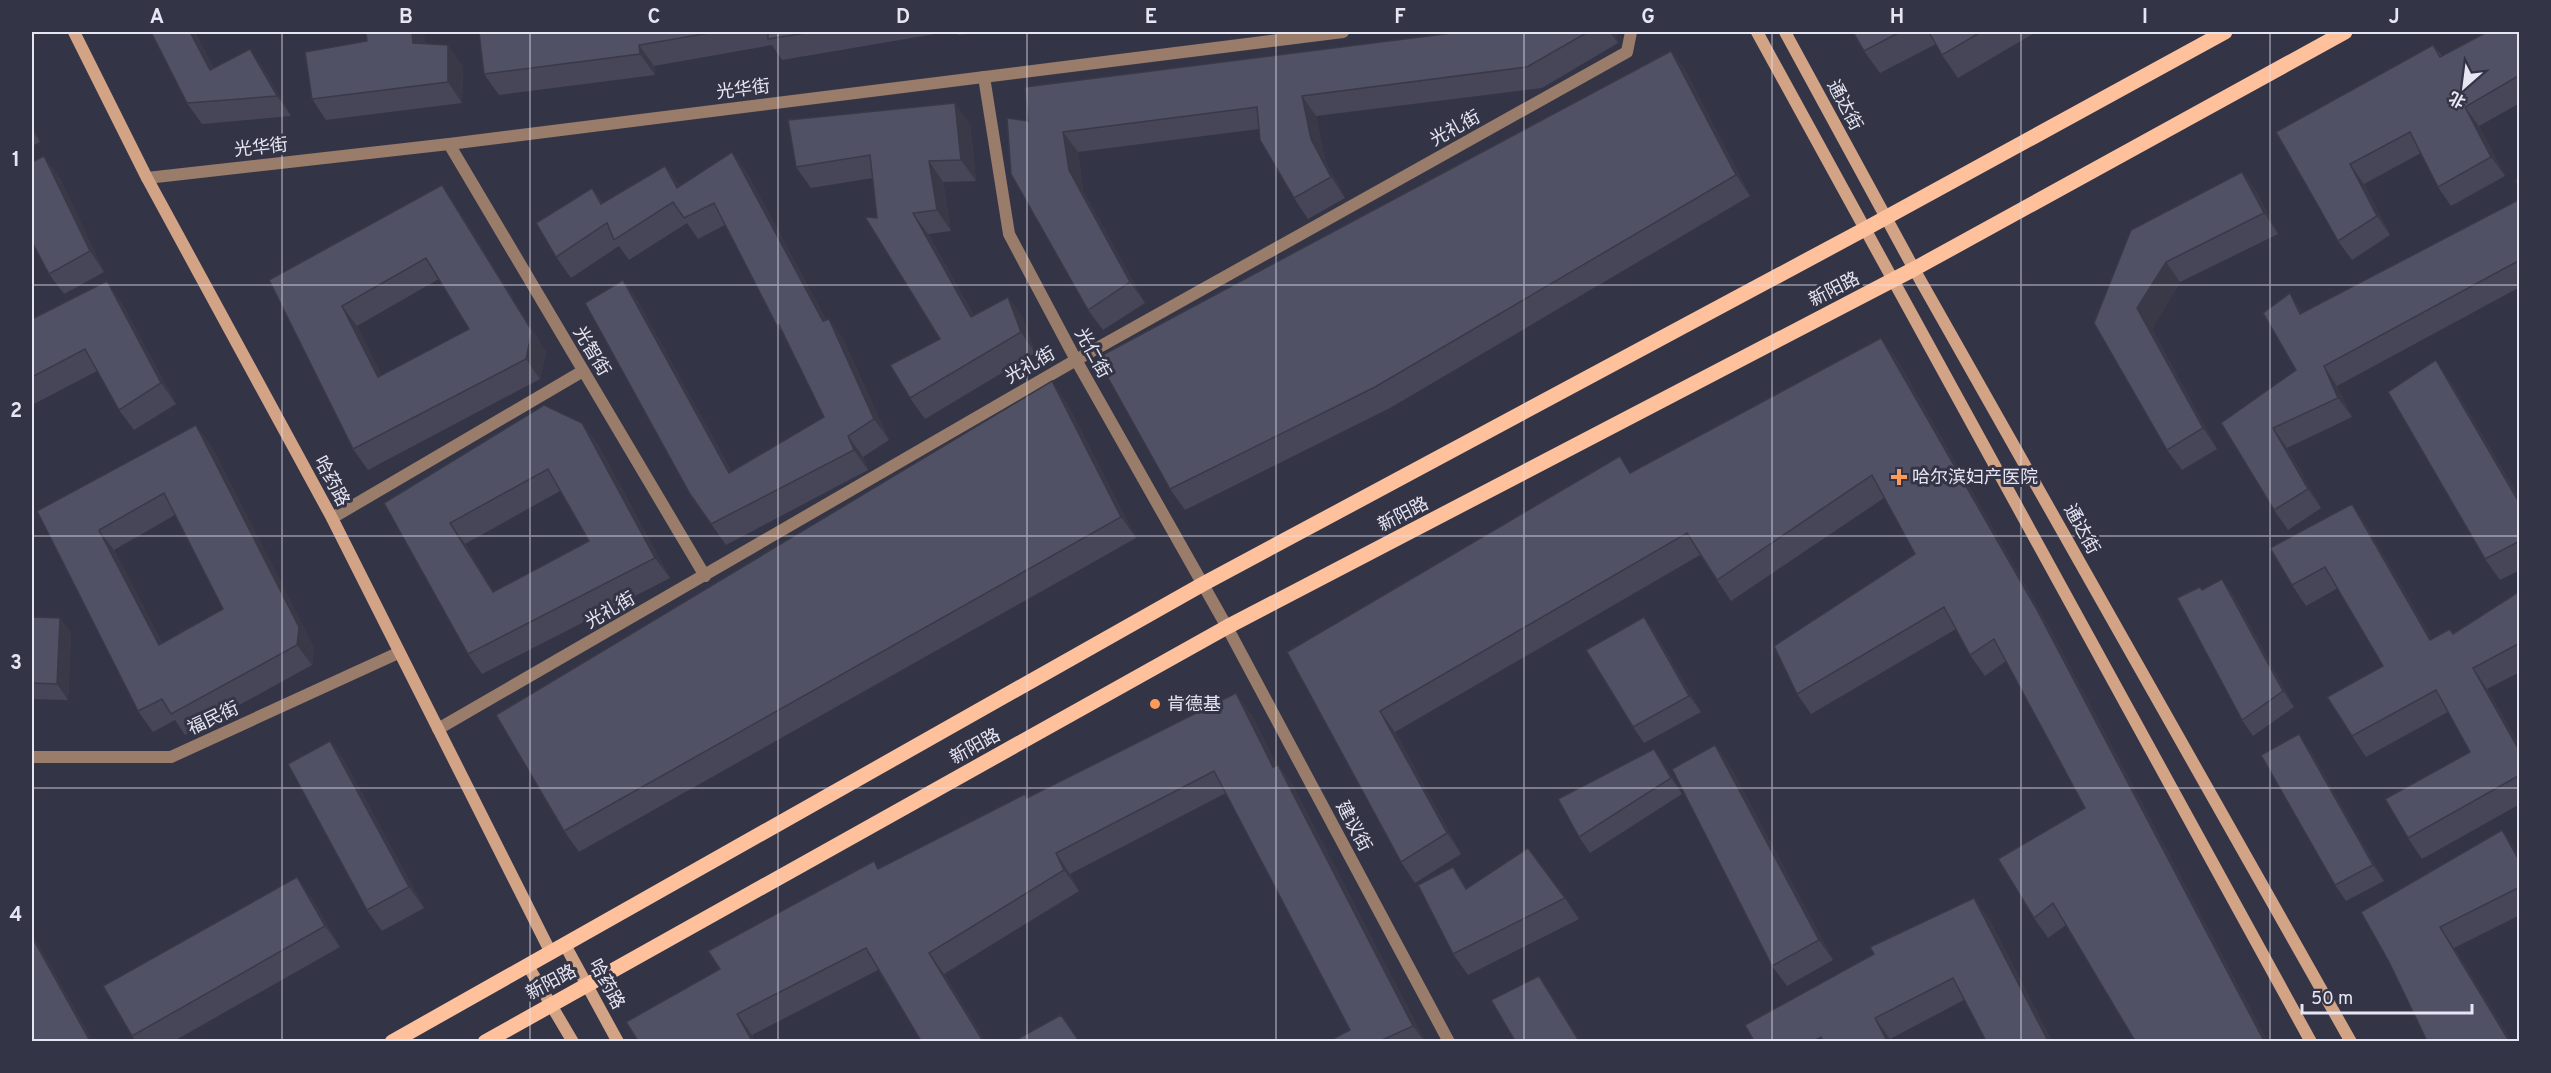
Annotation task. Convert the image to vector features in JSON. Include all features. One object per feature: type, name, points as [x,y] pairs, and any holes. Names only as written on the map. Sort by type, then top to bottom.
[{"type":"main road","name":"哈药路","points":[[74,32],[147,178],[332,518],[551,953]]},
{"type":"main road","points":[[1757,32],[2311,1041]]},
{"type":"main road","name":"通达街","points":[[1785,32],[1914,269],[2351,1041]]},
{"type":"main road","name":"新阳路","points":[[392,1041],[1203,584],[1886,218],[2225,32]]},
{"type":"main road","name":"新阳路","points":[[485,1041],[1227,627],[1914,269],[2345,32]]},
{"type":"main road","name":"哈药路","points":[[565,945],[618,1041]]},
{"type":"main road","points":[[528,966],[573,1041]]},
{"type":"street","name":"光华街","points":[[147,178],[449,144],[1343,32]]},
{"type":"street","name":"光礼街","points":[[438,729],[1076,360],[1627,52],[1630,32]]},
{"type":"street","name":"光仁街","points":[[984,77],[1009,234],[1076,360],[1227,627]]},
{"type":"street","name":"光智街","points":[[449,144],[705,576]]},
{"type":"street","points":[[332,518],[583,371]]},
{"type":"street","name":"建议街","points":[[1227,627],[1449,1041]]},
{"type":"street","name":"福民街","points":[[32,757],[171,757],[398,652]]},
{"type":"building","points":[[151,32],[190,32],[210,70],[250,49],[277,96],[187,103]]},
{"type":"building","points":[[366,32],[412,32],[413,43],[448,45],[448,82],[312,99],[305,52],[367,41]]},
{"type":"building","points":[[479,32],[715,32],[639,45],[640,54],[484,74]]},
{"type":"building","points":[[768,32],[812,32],[768,39]]},
{"type":"building","points":[[1460,32],[1588,32],[1527,67],[1302,96],[1311,139],[1331,177],[1294,198],[1260,140],[1257,107],[1063,132],[1069,170],[1130,282],[1088,310],[1011,174],[1007,118],[1028,121],[1025,87]]},
{"type":"building","points":[[1853,32],[1900,32],[1864,51]]},
{"type":"building","points":[[1929,32],[1981,32],[1942,55]]},
{"type":"building","points":[[2487,32],[2520,32],[2520,75],[2465,107],[2491,157],[2438,187],[2410,132],[2350,164],[2377,216],[2338,241],[2276,132],[2433,45],[2440,57]]},
{"type":"building","points":[[1671,51],[1736,175],[1375,387],[1170,489],[1097,358]]},
{"type":"building","points":[[955,103],[961,160],[929,161],[937,210],[913,213],[971,317],[1008,297],[1021,332],[910,398],[890,365],[940,339],[865,217],[877,218],[870,155],[796,167],[788,120]]},
{"type":"building","points":[[732,152],[823,321],[829,319],[874,419],[848,436],[854,450],[711,524],[690,494],[585,303],[623,280],[729,473],[824,417],[779,325],[777,326],[714,203],[684,218],[673,202],[614,240],[607,223],[556,257],[536,223],[592,188],[601,204],[665,166],[677,188]]},
{"type":"building","points":[[44,156],[90,251],[49,274],[32,242],[32,162]]},
{"type":"building","points":[[2242,172],[2264,213],[2166,262],[2137,308],[2203,428],[2167,450],[2094,323],[2131,230]]},
{"type":"building","points":[[2520,177],[2520,188],[2515,180]]},
{"type":"building","points":[[442,185],[532,331],[526,359],[353,449],[269,280]],"holes":[[[426,258],[469,329],[378,377],[342,306]]]},
{"type":"building","points":[[2520,199],[2520,260],[2324,366],[2338,398],[2273,428],[2308,489],[2274,510],[2221,423],[2296,370],[2263,313],[2290,293],[2300,314]]},
{"type":"building","points":[[107,281],[161,383],[119,410],[85,349],[32,377],[32,319]]},
{"type":"building","points":[[1881,338],[2037,610],[2264,1041],[2135,1041],[2053,903],[2034,918],[1998,859],[2085,808],[1994,639],[1970,655],[1944,607],[1797,694],[1774,646],[1915,554],[1872,475],[1717,580],[1687,533],[1380,711],[1447,833],[1401,862],[1287,652],[1620,456],[1630,473]]},
{"type":"building","points":[[2436,360],[2520,504],[2520,541],[2485,559],[2388,392]]},
{"type":"building","points":[[1052,381],[1121,517],[564,831],[496,715]]},
{"type":"building","points":[[544,405],[582,423],[655,558],[468,654],[384,503]],"holes":[[[548,469],[589,541],[493,592],[450,523]]]},
{"type":"building","points":[[196,425],[299,627],[297,645],[171,714],[162,699],[138,711],[37,511]],"holes":[[[164,493],[223,609],[159,645],[99,530]]]},
{"type":"building","points":[[2352,504],[2430,640],[2450,629],[2453,634],[2520,591],[2520,643],[2473,668],[2520,752],[2520,775],[2408,838],[2385,799],[2470,752],[2436,690],[2352,736],[2327,697],[2383,666],[2325,567],[2292,585],[2270,548]]},
{"type":"building","points":[[2222,579],[2283,691],[2242,720],[2177,598],[2200,587],[2202,590]]},
{"type":"building","points":[[32,617],[60,618],[57,684],[32,683]]},
{"type":"building","points":[[1644,617],[1689,696],[1633,727],[1586,650]]},
{"type":"building","points":[[1236,693],[1273,767],[1278,765],[1413,1026],[1380,1041],[1329,1041],[1350,1030],[1214,771],[1056,853],[1064,870],[929,953],[983,1041],[921,1041],[866,948],[737,1014],[752,1041],[638,1041],[626,1022],[720,969],[708,951],[874,861],[878,869],[1025,794],[1027,798]]},
{"type":"building","points":[[2299,734],[2373,865],[2335,885],[2261,755]]},
{"type":"building","points":[[330,741],[409,887],[367,910],[288,764]]},
{"type":"building","points":[[1715,745],[1819,940],[1772,966],[1672,769]]},
{"type":"building","points":[[1654,749],[1671,778],[1579,837],[1558,799]]},
{"type":"building","points":[[2502,830],[2520,862],[2520,887],[2440,927],[2509,1041],[2427,1041],[2389,962],[2361,912]]},
{"type":"building","points":[[1528,848],[1565,898],[1453,954],[1418,885],[1453,867],[1466,889]]},
{"type":"building","points":[[297,877],[325,926],[132,1036],[103,986]]},
{"type":"building","points":[[1974,898],[2048,1041],[1986,1041],[1953,978],[1875,1018],[1887,1041],[1823,1041],[1821,1037],[1814,1041],[1754,1041],[1745,1025],[1874,954],[1870,947]]},
{"type":"building","points":[[32,937],[90,1041],[34,1041],[32,1037]]},
{"type":"building","points":[[1539,976],[1579,1041],[1515,1041],[1491,1000]]},
{"type":"building","points":[[1061,1015],[1079,1041],[1014,1041]]},
{"type":"place","name":"哈尔滨妇产医院","points":[[1899,477]]},
{"type":"place","name":"肯德基","points":[[1155,704]]}]
